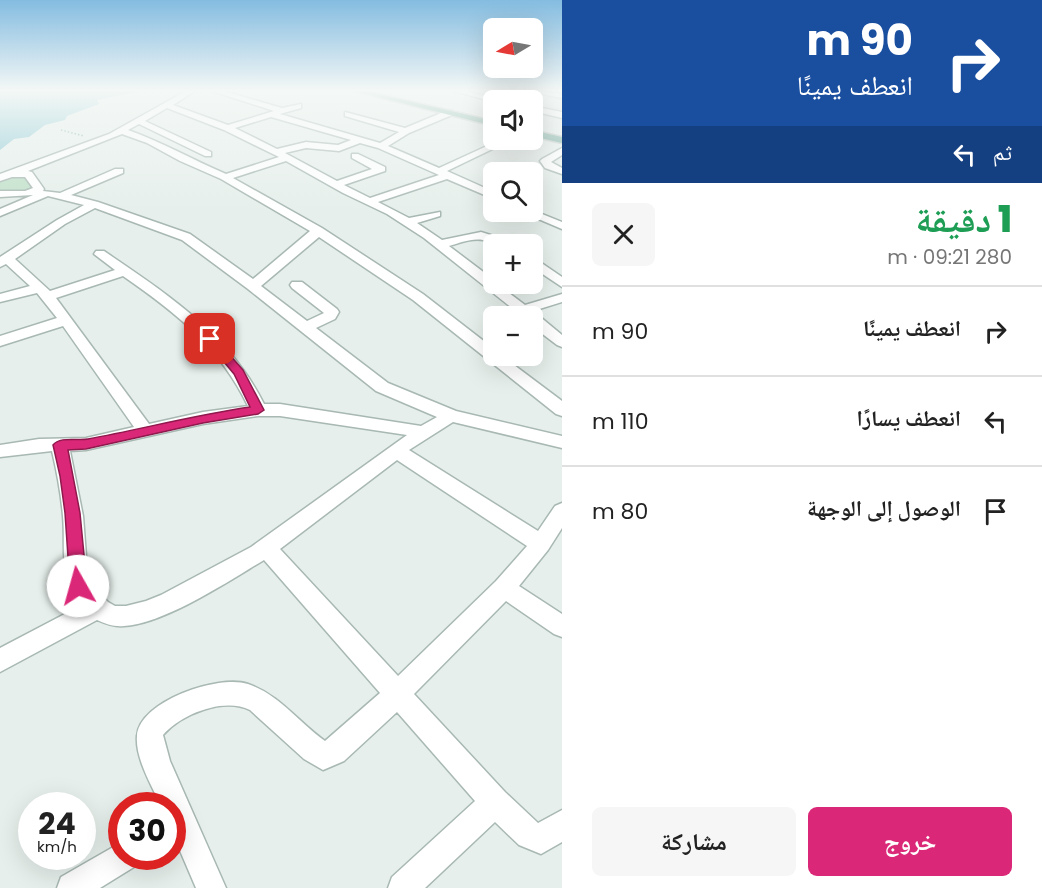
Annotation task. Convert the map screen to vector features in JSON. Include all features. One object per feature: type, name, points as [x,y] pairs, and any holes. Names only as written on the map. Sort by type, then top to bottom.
[{"type":"main road","points":[[543,135],[561,139]]},
{"type":"street","points":[[5,176],[32,171],[119,132]]},
{"type":"street","points":[[126,132],[150,141],[183,159],[225,177],[318,231],[418,297],[562,410]]},
{"type":"street","points":[[163,132],[208,154]]},
{"type":"street","points":[[236,132],[408,222],[517,306]]},
{"type":"street","points":[[336,132],[381,146],[483,191]]},
{"type":"street","points":[[381,146],[404,132]]},
{"type":"street","points":[[276,152],[306,145],[339,148],[359,140]]},
{"type":"street","points":[[370,201],[445,173],[488,150]]},
{"type":"street","points":[[562,152],[545,161],[549,166],[562,171]]},
{"type":"street","points":[[337,184],[381,169],[355,156]]},
{"type":"street","points":[[225,177],[288,158]]},
{"type":"street","points":[[32,171],[49,192]]},
{"type":"street","points":[[0,213],[49,192],[120,171]]},
{"type":"street","points":[[0,194],[49,192],[148,221],[186,237],[253,286],[376,384],[451,416],[562,442]]},
{"type":"street","points":[[94,204],[61,222],[3,261],[43,292],[66,320],[145,431]]},
{"type":"street","points":[[408,222],[436,214]]},
{"type":"street","points":[[543,218],[562,226]]},
{"type":"street","points":[[253,286],[318,231]]},
{"type":"street","points":[[440,245],[483,234]]},
{"type":"street","points":[[100,254],[165,300],[210,339],[239,373],[258,410]]},
{"type":"street","points":[[543,268],[562,283]]},
{"type":"street","points":[[0,298],[43,292],[124,271]]},
{"type":"street","points":[[297,285],[332,312],[330,316],[305,327]]},
{"type":"street","points":[[543,308],[562,298]]},
{"type":"street","points":[[0,341],[66,320]]},
{"type":"street","points":[[543,327],[562,342]]},
{"type":"street","points":[[0,451],[39,445],[86,444],[203,418],[258,410],[280,410],[412,429],[421,433]]},
{"type":"street","points":[[60,445],[72,508],[78,586],[98,608],[112,616],[147,611],[177,598],[266,548],[421,433],[451,416]]},
{"type":"street","points":[[397,451],[541,544]]},
{"type":"street","points":[[167,792],[150,742],[153,727],[169,714],[214,695],[235,692],[250,696],[279,717],[311,750],[323,756],[334,751],[383,708],[504,588],[541,544],[562,511]]},
{"type":"street","points":[[266,548],[495,802],[535,839],[541,839],[562,825]]},
{"type":"street","points":[[504,588],[562,627]]},
{"type":"street","points":[[0,661],[36,639],[98,608]]},
{"type":"street","points":[[404,888],[495,802]]},
{"type":"street","points":[[186,839],[211,888]]},
{"type":"street","points":[[72,888],[108,865]]},
{"type":"path","points":[[70,132],[101,141]]},
{"type":"green space","points":[[17,177],[25,178],[32,189],[0,191],[0,182]]},
{"type":"water","points":[[0,132],[35,132],[29,137],[14,139],[0,150]]},
{"type":"route","points":[[78,586],[68,476],[60,445],[86,444],[203,418],[258,410],[239,373],[210,339]]}]
